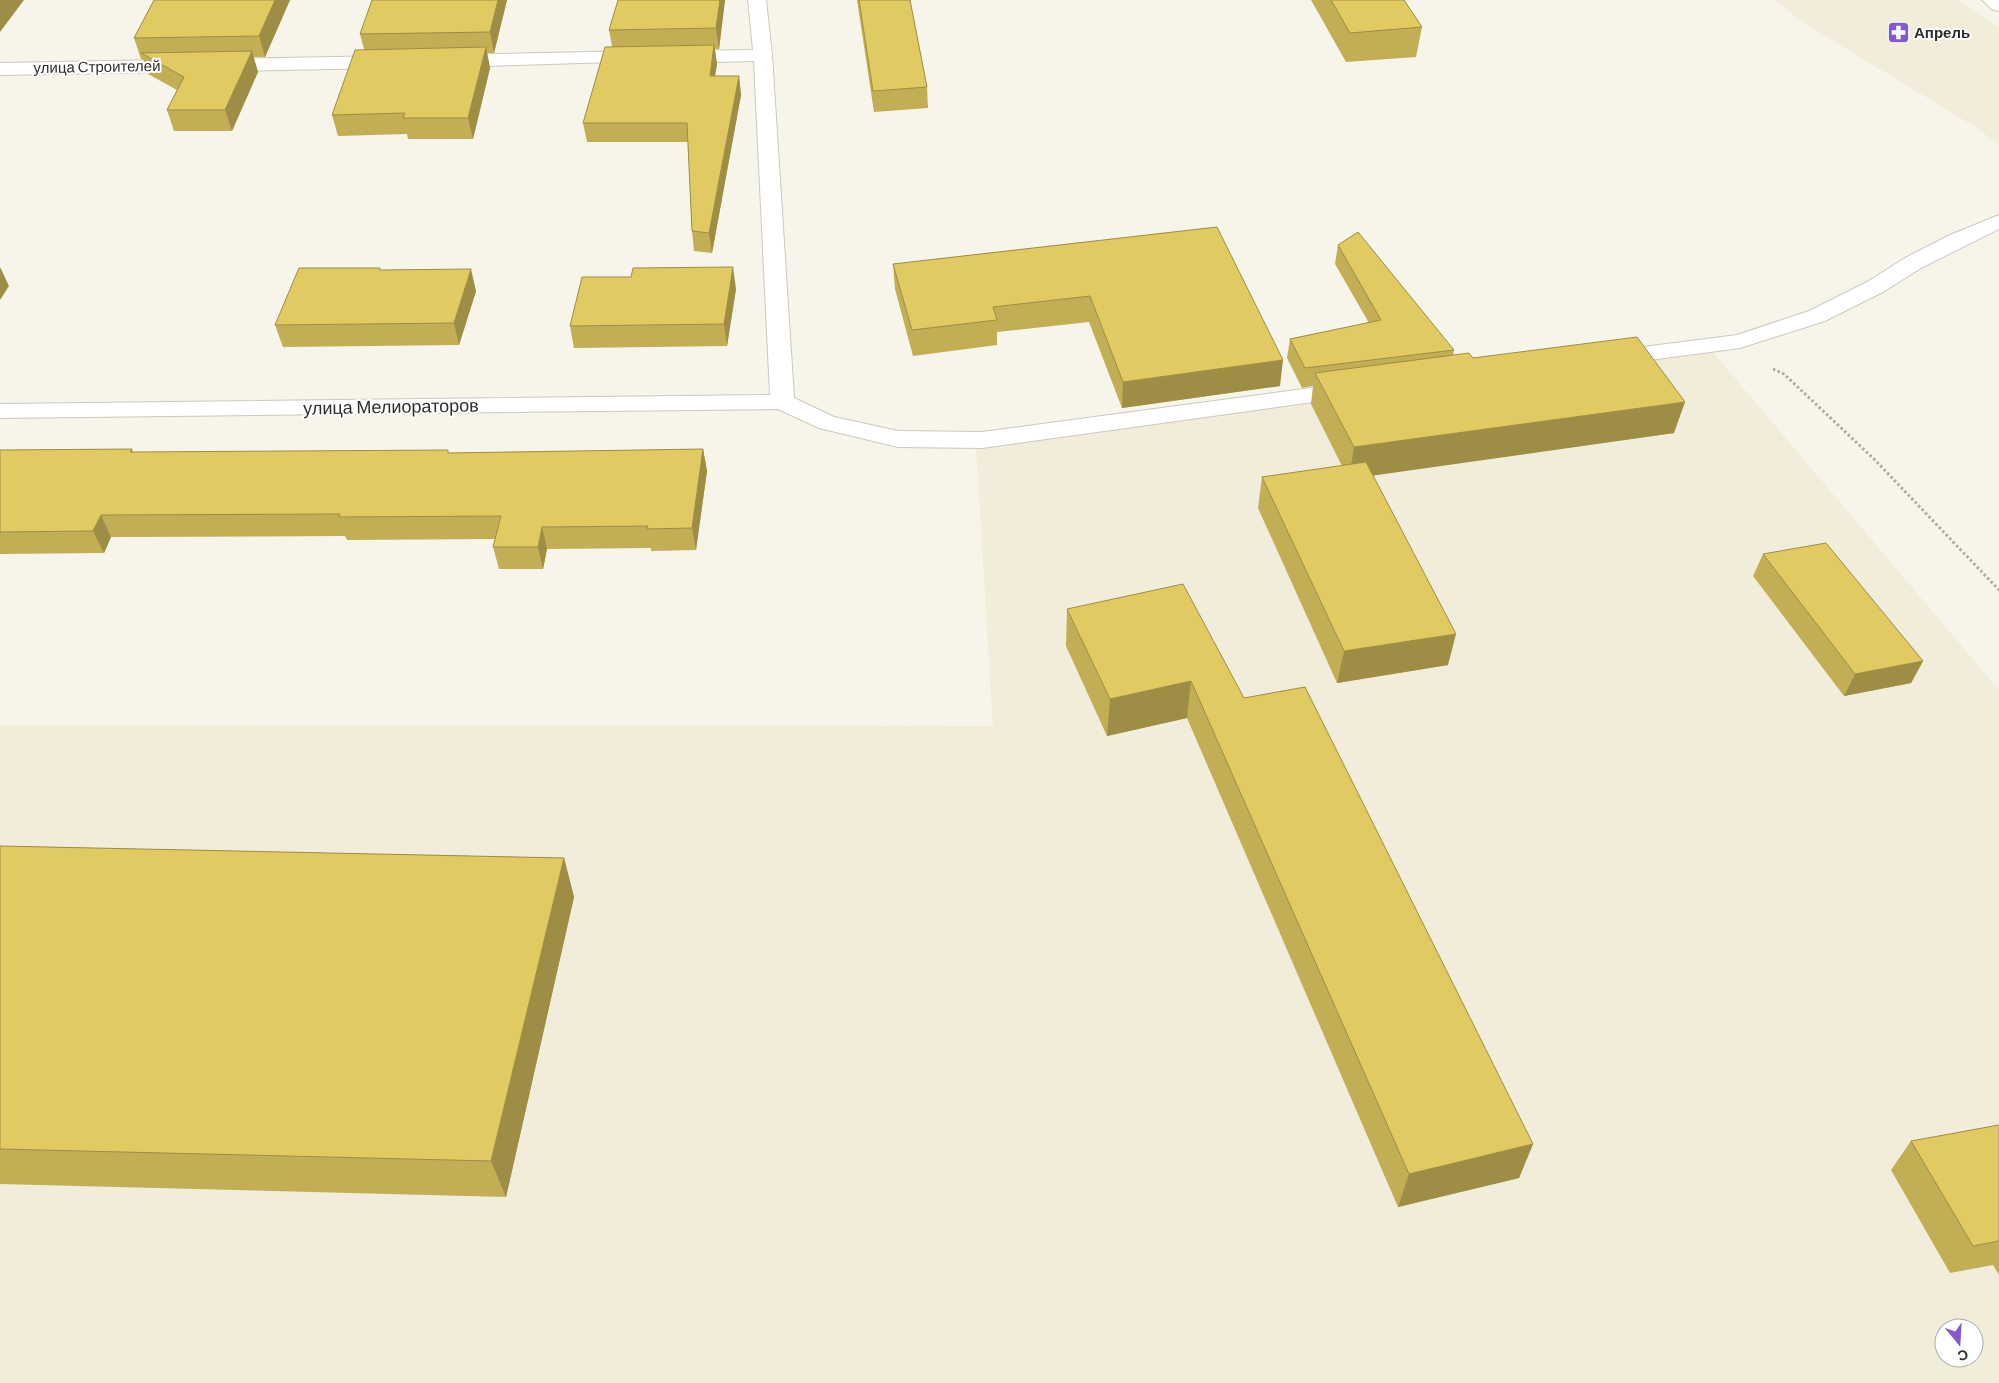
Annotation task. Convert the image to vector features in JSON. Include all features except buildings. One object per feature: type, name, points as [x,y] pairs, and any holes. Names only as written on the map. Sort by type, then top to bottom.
[{"type":"street","points":[[757,0],[763,55],[782,402],[827,423],[898,439],[982,440],[1375,386]]},
{"type":"street","points":[[1991,0],[1999,6]]},
{"type":"street","points":[[436,61],[763,55]]},
{"type":"street","name":"улица Строителей","points":[[0,69],[406,62]]},
{"type":"street","points":[[1595,360],[1740,341],[1817,316],[1875,288],[1913,263],[1999,221]]},
{"type":"street","name":"улица Мелиораторов","points":[[0,412],[782,402]]},
{"type":"path","points":[[1716,344],[1784,374],[1875,460],[1999,590]]},
{"type":"shaded area","points":[[1775,0],[1959,0],[1999,27],[1999,145],[1977,128],[1802,22]]},
{"type":"shaded area","points":[[1712,351],[1999,690],[1999,1383],[0,1383],[0,725],[993,726],[976,447]]},
{"type":"place","name":"Апрель","points":[[1898,33]]}]
